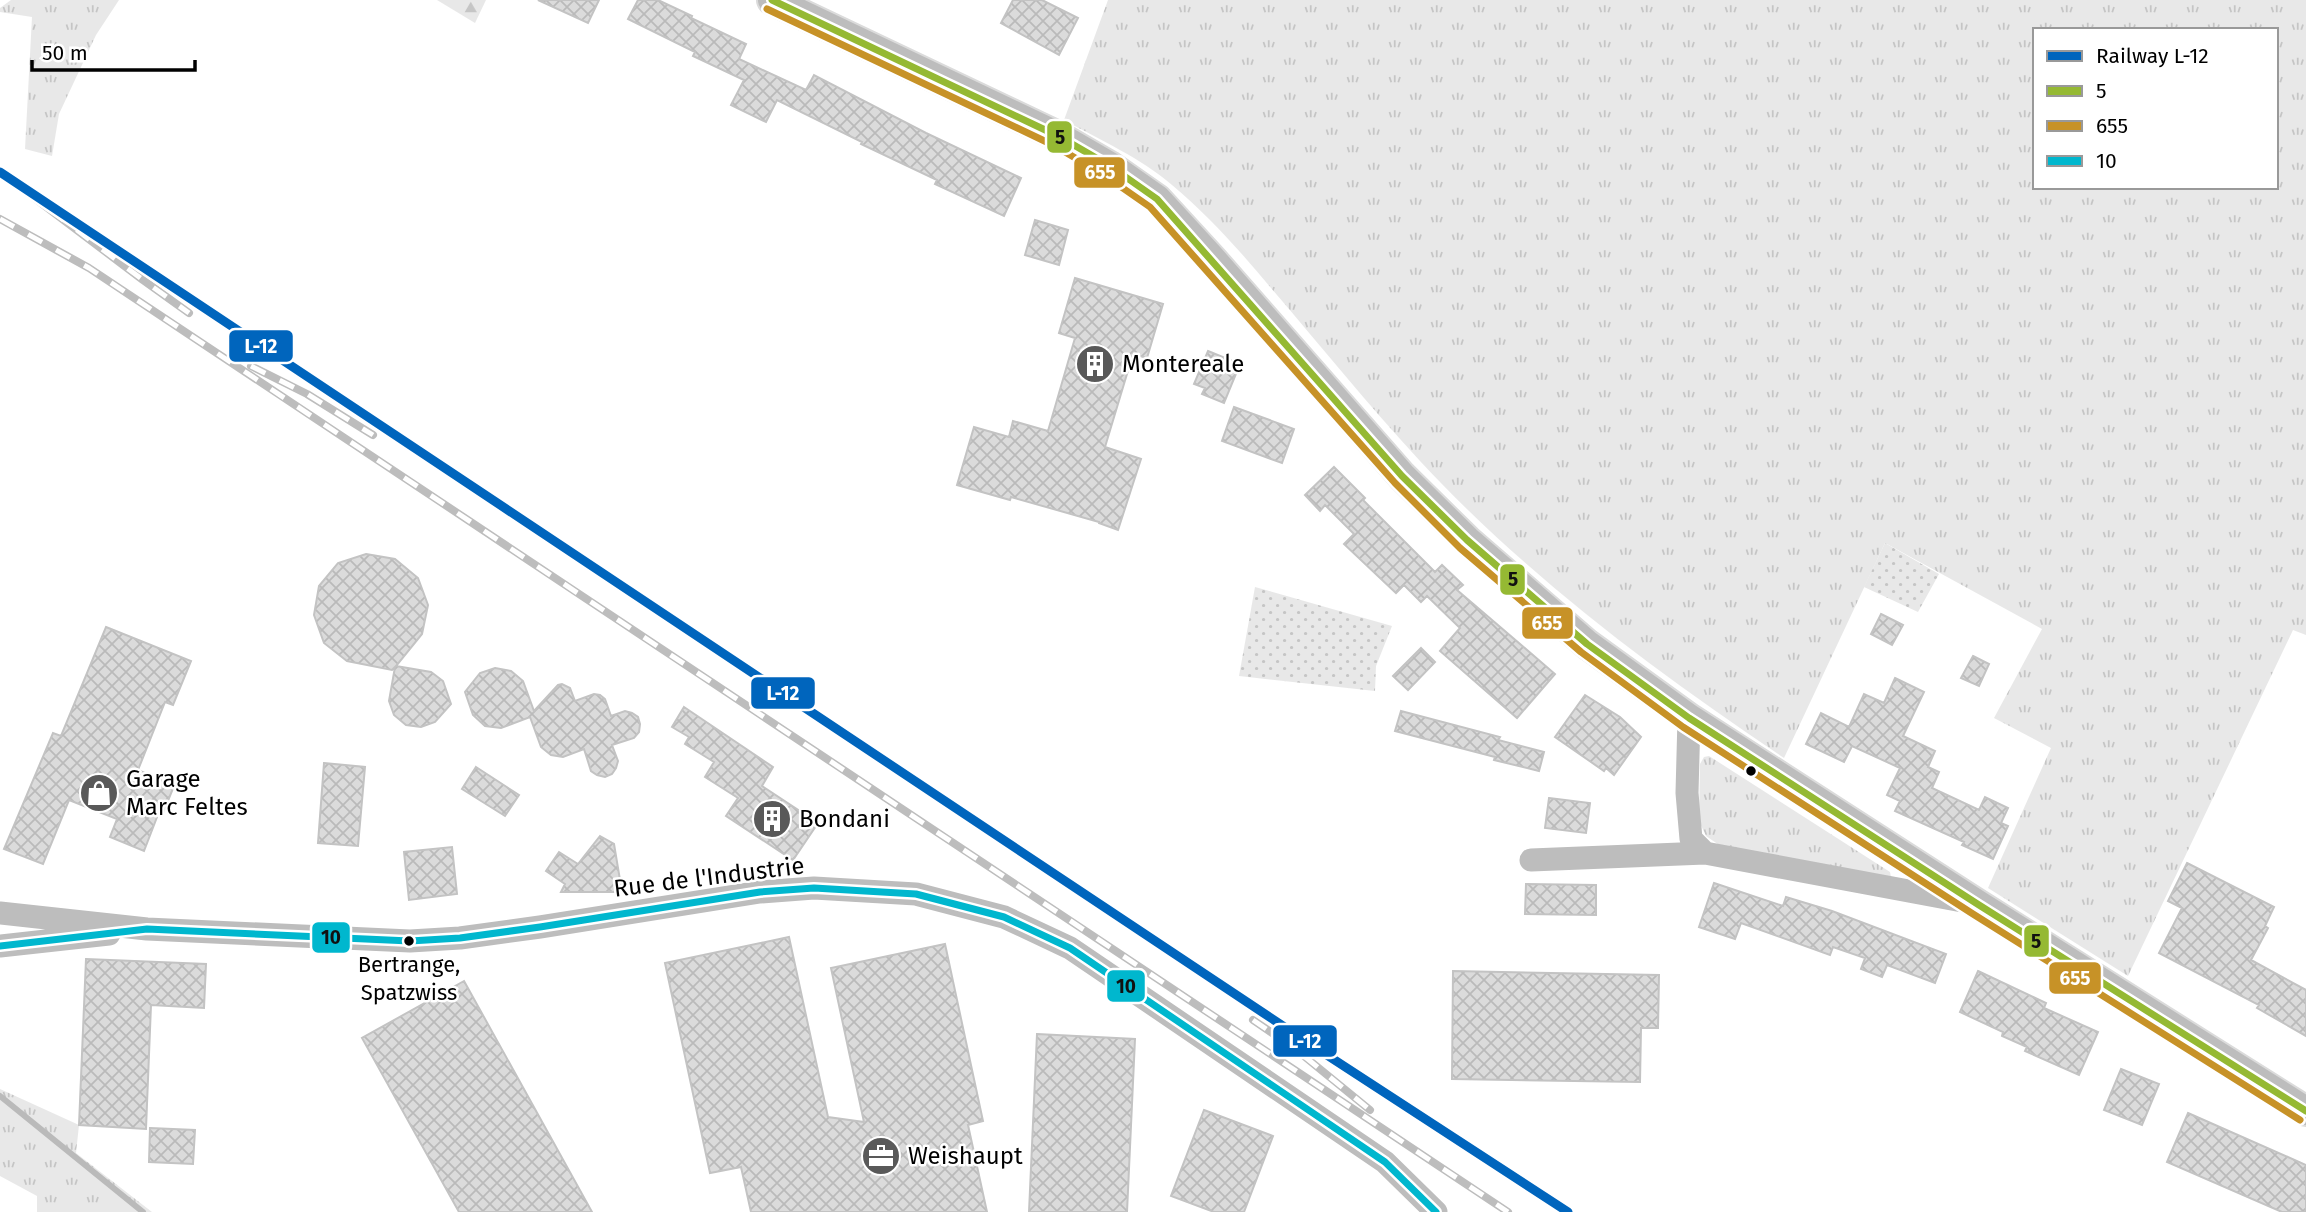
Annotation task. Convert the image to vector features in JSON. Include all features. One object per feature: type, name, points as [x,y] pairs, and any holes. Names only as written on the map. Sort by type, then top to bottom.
[{"type":"main road","points":[[772,0],[1060,137],[1110,166],[1157,199],[1411,485],[1467,540],[1587,644],[1689,718],[2306,1111]]},
{"type":"street","points":[[1689,718],[1687,793],[1691,839],[1705,853]]},
{"type":"street","points":[[1531,860],[1705,853],[1979,905]]},
{"type":"street","name":"Rue de l'Industrie","points":[[0,913],[147,929],[410,940],[460,938],[540,927],[760,891],[814,888],[916,894],[1004,917],[1070,948],[1385,1162],[1436,1212]]},
{"type":"street","name":"Rue de l'Industrie","points":[[0,946],[147,929]]},
{"type":"green space","points":[[11,0],[119,0],[96,35],[59,114],[52,156],[25,149],[32,17],[0,12],[0,8]]},
{"type":"green space","points":[[437,0],[486,0],[475,23]]},
{"type":"green space","points":[[1108,0],[2306,0],[2306,635],[2293,630],[2128,976],[1988,888],[2051,748],[1994,718],[2042,629],[1885,543],[1784,758],[1640,656],[1548,583],[1504,544],[1420,461],[1248,261],[1199,209],[1147,166],[1064,120]]},
{"type":"green space","points":[[1885,543],[1939,574],[1918,612],[1864,587]]},
{"type":"green space","points":[[1255,587],[1392,626],[1376,666],[1375,691],[1239,676]]},
{"type":"green space","points":[[1709,756],[1890,872],[1891,877],[1722,847],[1706,836],[1699,821],[1700,764],[1704,757]]},
{"type":"green space","points":[[0,1089],[79,1125],[76,1153],[152,1212],[37,1212],[37,1196],[0,1176]]},
{"type":"building","points":[[538,0],[599,0],[588,23]]},
{"type":"building","points":[[638,0],[658,0],[746,44],[739,59],[806,90],[814,75],[1021,178],[1004,216],[935,184],[937,180],[777,100],[766,122],[731,105],[744,80],[693,56],[695,52],[628,19]]},
{"type":"building","points":[[1013,0],[1042,0],[1078,18],[1059,55],[1001,23]]},
{"type":"building","points":[[1035,220],[1068,230],[1059,265],[1025,255]]},
{"type":"building","points":[[1075,278],[1163,304],[1147,358],[1133,354],[1105,447],[1141,459],[1118,530],[1011,497],[1010,500],[957,485],[974,427],[1009,437],[1013,421],[1048,431],[1075,338],[1059,333]]},
{"type":"building","points":[[1208,351],[1240,364],[1224,403],[1202,394],[1205,388],[1194,384]]},
{"type":"building","points":[[1234,407],[1294,429],[1282,463],[1222,441]]},
{"type":"building","points":[[1334,467],[1435,572],[1442,565],[1463,585],[1457,590],[1555,674],[1517,718],[1440,651],[1460,628],[1427,596],[1421,602],[1404,585],[1396,593],[1344,544],[1354,534],[1325,505],[1320,511],[1305,495]]},
{"type":"building","points":[[366,554],[395,559],[418,578],[428,605],[422,634],[396,666],[431,672],[443,681],[451,704],[435,722],[421,727],[406,725],[394,715],[389,701],[395,667],[392,670],[347,661],[324,643],[314,615],[319,586],[338,563]]},
{"type":"building","points":[[1881,614],[1903,625],[1892,645],[1871,634]]},
{"type":"building","points":[[106,627],[191,661],[173,705],[165,702],[138,770],[174,786],[163,813],[159,812],[144,851],[110,837],[117,819],[69,800],[43,864],[4,849],[53,733],[61,736]]},
{"type":"building","points":[[1421,648],[1435,662],[1408,690],[1393,676]]},
{"type":"building","points":[[1973,656],[1989,664],[1979,686],[1961,678]]},
{"type":"building","points":[[495,668],[511,671],[523,681],[534,711],[562,684],[570,688],[575,701],[594,694],[600,695],[605,699],[611,716],[625,711],[638,717],[639,732],[634,738],[612,745],[618,761],[612,774],[605,777],[591,771],[584,749],[563,757],[551,755],[541,747],[530,717],[501,728],[485,726],[473,715],[465,692],[480,673]]},
{"type":"building","points":[[1895,678],[1924,692],[1903,736],[1935,751],[1928,767],[1939,772],[1932,788],[1979,810],[1985,797],[2008,808],[2001,823],[2008,826],[1993,859],[1962,845],[1964,842],[1895,811],[1900,801],[1887,795],[1900,768],[1852,746],[1844,762],[1806,744],[1821,713],[1849,727],[1864,694],[1884,703]]},
{"type":"building","points":[[1585,695],[1620,717],[1641,737],[1614,775],[1555,737]]},
{"type":"building","points":[[684,707],[773,767],[762,786],[818,823],[793,860],[726,816],[738,798],[705,777],[714,762],[685,744],[689,737],[672,727]]},
{"type":"building","points":[[1401,711],[1500,737],[1498,740],[1544,752],[1539,771],[1395,731]]},
{"type":"building","points":[[324,763],[365,767],[358,846],[318,843]]},
{"type":"building","points":[[476,767],[519,795],[505,816],[462,789]]},
{"type":"building","points":[[1549,798],[1590,803],[1586,833],[1545,828]]},
{"type":"building","points":[[600,836],[614,844],[622,892],[561,892],[565,884],[546,871],[559,852],[578,864]]},
{"type":"building","points":[[452,847],[457,894],[409,900],[404,852]]},
{"type":"building","points":[[2187,863],[2274,907],[2265,926],[2268,928],[2251,960],[2306,990],[2306,1036],[2257,1008],[2259,1005],[2159,953],[2182,908],[2168,901]]},
{"type":"building","points":[[1714,883],[1783,906],[1786,897],[1832,911],[1946,954],[1935,983],[1887,965],[1882,977],[1861,969],[1865,958],[1833,947],[1830,955],[1741,923],[1735,939],[1699,927]]},
{"type":"building","points":[[1526,884],[1596,885],[1596,915],[1525,914]]},
{"type":"building","points":[[789,937],[828,1117],[864,1122],[831,968],[945,944],[983,1121],[968,1125],[987,1212],[751,1212],[741,1167],[710,1173],[665,963]]},
{"type":"building","points":[[86,959],[206,964],[204,1008],[151,1005],[146,1129],[79,1125]]},
{"type":"building","points":[[1453,971],[1659,975],[1658,1028],[1641,1028],[1640,1082],[1452,1079]]},
{"type":"building","points":[[1978,971],[2046,1003],[2044,1008],[2098,1032],[2079,1075],[2025,1051],[2027,1047],[2002,1036],[2003,1032],[1960,1012]]},
{"type":"building","points":[[464,981],[592,1212],[459,1212],[362,1038]]},
{"type":"building","points":[[1037,1034],[1135,1039],[1127,1212],[1029,1212]]},
{"type":"building","points":[[2121,1069],[2159,1084],[2142,1125],[2104,1110]]},
{"type":"building","points":[[1204,1110],[1273,1136],[1244,1212],[1214,1212],[1171,1196]]},
{"type":"building","points":[[2188,1113],[2306,1165],[2306,1212],[2282,1212],[2167,1162]]},
{"type":"building","points":[[150,1128],[195,1130],[193,1164],[149,1162]]},
{"type":"waterway","points":[[0,1096],[143,1212]]},
{"type":"railway","points":[[0,172],[189,313]]},
{"type":"railway","points":[[0,219],[89,268],[1508,1212]]},
{"type":"railway","points":[[251,366],[307,394],[373,435]]},
{"type":"railway","points":[[1253,1020],[1293,1047],[1370,1110]]},
{"type":"rail line","name":"L-12","points":[[0,172],[1310,1044],[1568,1212]]},
{"type":"transit line","name":"5","points":[[772,0],[1060,137],[1110,166],[1157,199],[1402,476],[1467,540],[1587,644],[1689,718],[2306,1111]]},
{"type":"transit line","name":"655","points":[[767,9],[1055,146],[1150,207],[1395,483],[1460,548],[1581,652],[1683,727],[2300,1120]]},
{"type":"transit line","name":"10","points":[[0,946],[147,929],[410,941],[460,938],[540,927],[760,892],[814,888],[916,894],[1004,917],[1070,948],[1385,1162],[1436,1212]]},
{"type":"place","name":"Montereale","points":[[1095,364]]},
{"type":"place","name":"Garage Marc Feltes","points":[[99,793]]},
{"type":"place","name":"Bondani","points":[[772,819]]},
{"type":"place","name":"Bertrange, Spatzwiss","points":[[409,941]]},
{"type":"place","name":"Weishaupt","points":[[881,1156]]}]
